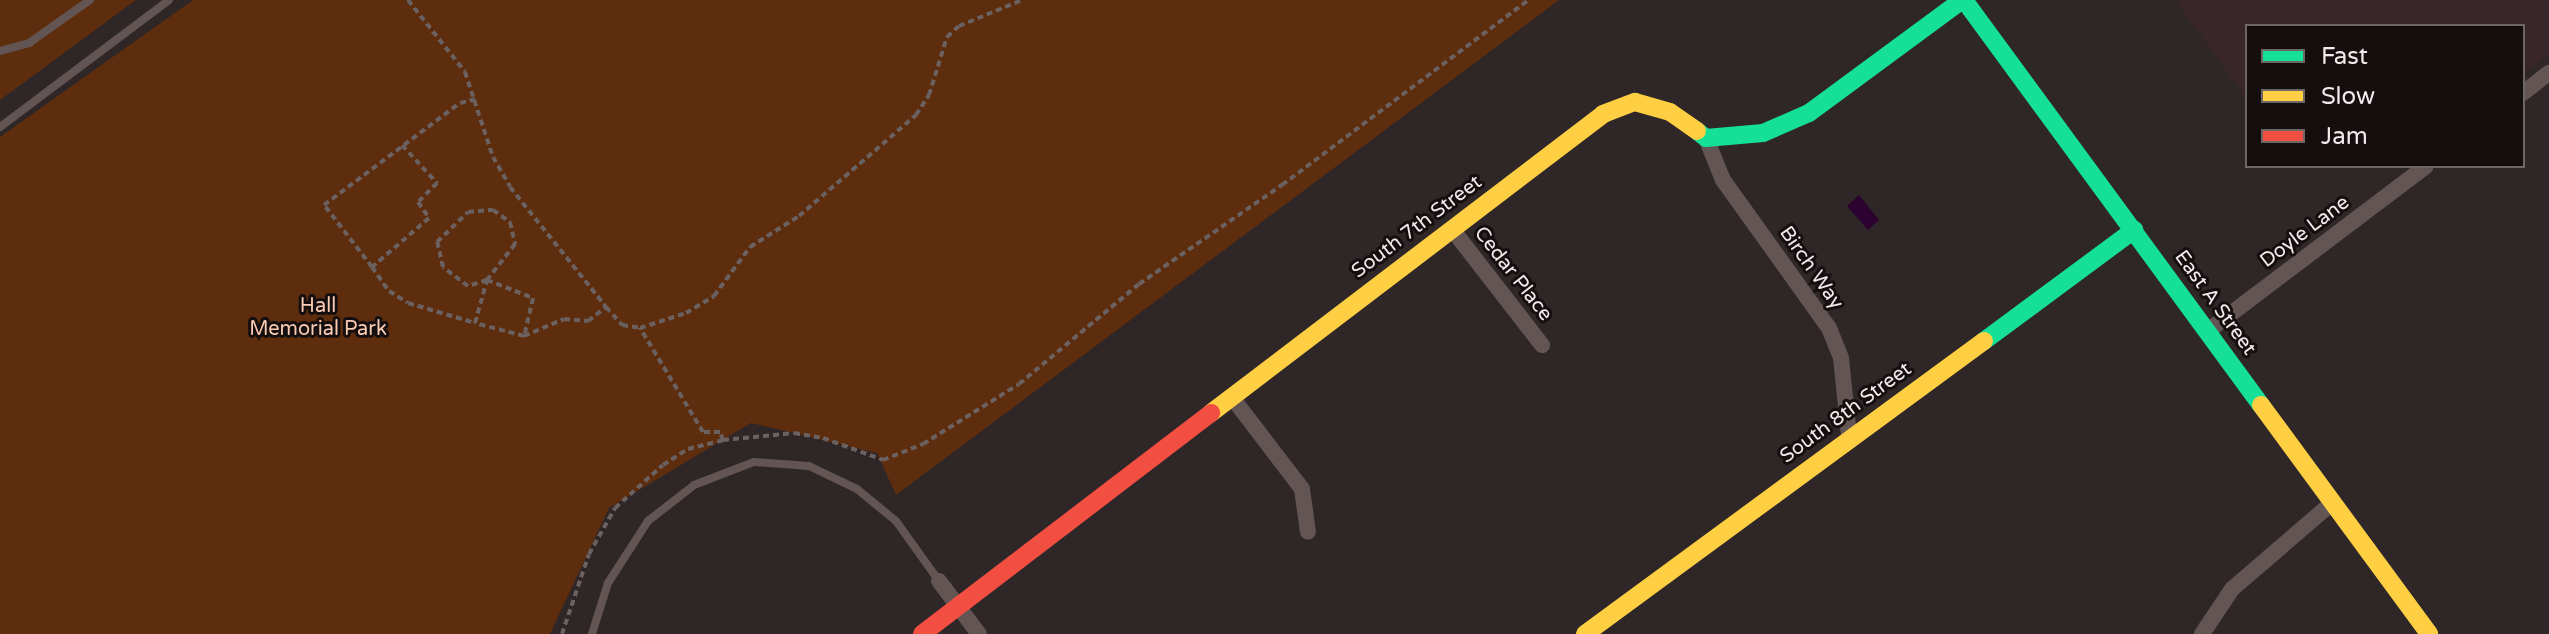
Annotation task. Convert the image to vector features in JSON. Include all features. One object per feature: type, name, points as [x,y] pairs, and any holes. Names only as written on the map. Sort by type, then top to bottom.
[{"type":"street","points":[[1706,138],[1763,133],[1809,113],[1963,0]]},
{"type":"street","name":"East A Street","points":[[1963,0],[2429,634]]},
{"type":"street","points":[[2525,91],[2549,73]]},
{"type":"street","name":"South 7th Street","points":[[927,630],[1619,105],[1650,104],[1706,138]]},
{"type":"street","name":"Birch Way","points":[[1706,138],[1723,180],[1829,328],[1841,358],[1849,436]]},
{"type":"street","name":"Doyle Lane","points":[[2208,331],[2423,168]]},
{"type":"street","name":"Cedar Place","points":[[1452,229],[1542,345]]},
{"type":"street","name":"South 8th Street","points":[[1585,634],[1849,436],[2134,230]]},
{"type":"street","points":[[1234,400],[1302,489],[1308,532]]},
{"type":"street","points":[[2202,634],[2232,589],[2333,502]]},
{"type":"street","points":[[939,581],[979,634]]},
{"type":"lane","points":[[0,51],[29,43],[90,0]]},
{"type":"lane","points":[[0,127],[169,0]]},
{"type":"lane","points":[[592,634],[608,583],[648,521],[694,485],[754,462],[809,466],[857,489],[896,521],[939,581]]},
{"type":"path","points":[[408,0],[465,72],[477,98],[493,157],[510,187],[622,325],[640,328],[686,313],[714,296],[750,247],[799,216],[916,115],[929,95],[947,37],[959,26],[1022,0]]},
{"type":"path","points":[[562,634],[589,554],[615,508],[663,465],[688,449],[723,440],[794,433],[883,460],[923,444],[1019,384],[1139,284],[1282,185],[1528,0]]},
{"type":"path","points":[[477,98],[460,103],[324,205],[389,291],[408,303],[524,336],[564,319],[588,321],[606,307]]},
{"type":"path","points":[[372,267],[429,218],[418,202],[437,183],[402,145]]},
{"type":"path","points":[[475,323],[487,280],[515,244],[505,216],[485,208],[468,212],[443,234],[436,249],[453,278],[468,286],[487,280],[533,298],[524,336]]},
{"type":"path","points":[[640,328],[703,432],[720,432],[723,440]]},
{"type":"shaded area","points":[[2175,0],[2549,0],[2549,55],[2525,73],[2525,24],[2245,24],[2245,96]]},
{"type":"shaded area","points":[[1859,195],[1879,220],[1868,230],[1847,206]]},
{"type":"green space","points":[[0,0],[136,0],[0,100]]},
{"type":"green space","name":"Hall Memorial Park","points":[[193,0],[1559,0],[896,495],[877,453],[751,423],[609,508],[550,634],[0,634],[0,137]]},
{"type":"traffic: fast","points":[[1697,131],[1706,138],[1763,133],[1809,113],[1962,0]]},
{"type":"traffic: fast","points":[[1964,0],[2261,405]]},
{"type":"traffic: fast","points":[[1984,341],[2134,230]]},
{"type":"traffic: slow","points":[[1211,413],[1603,114],[1635,102],[1670,112],[1697,131]]},
{"type":"traffic: slow","points":[[1585,634],[1984,341]]},
{"type":"traffic: slow","points":[[2261,405],[2429,634]]},
{"type":"traffic: jam","points":[[922,634],[1211,413]]}]
